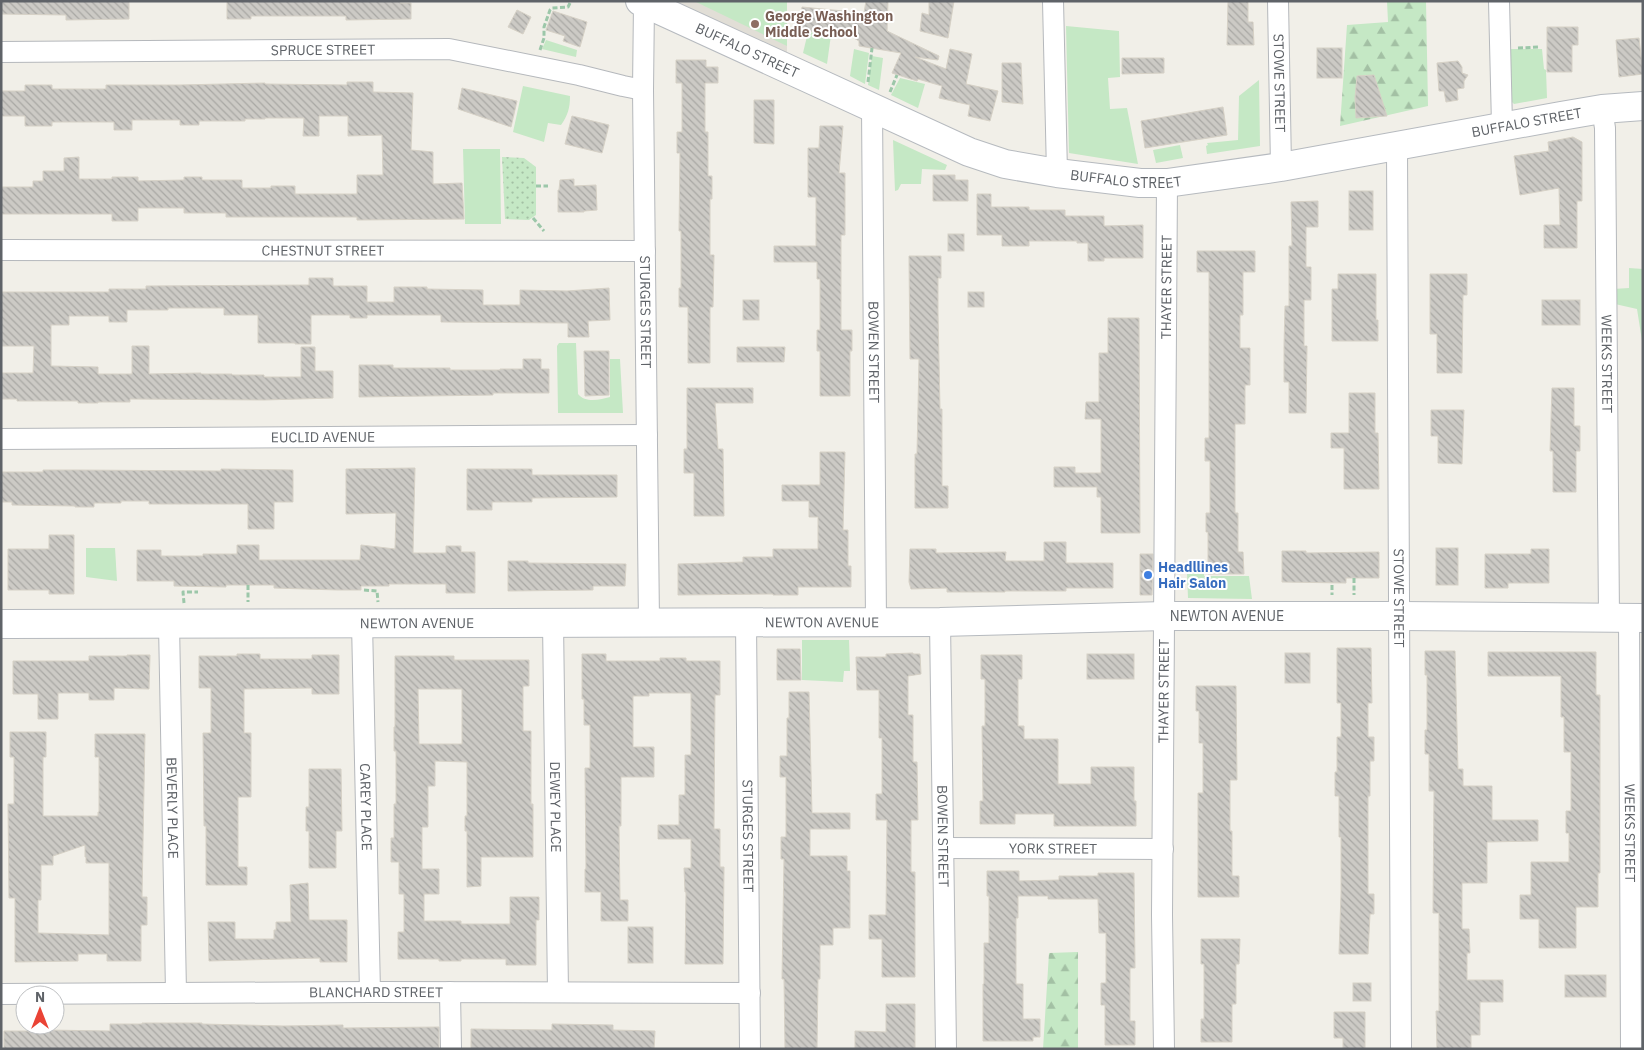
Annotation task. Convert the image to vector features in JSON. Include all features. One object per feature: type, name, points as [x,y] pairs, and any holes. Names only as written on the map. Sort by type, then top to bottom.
[{"type":"street","points":[[1053,1],[1057,173]]},
{"type":"street","name":"STOWE STREET","points":[[1278,1],[1281,167]]},
{"type":"street","points":[[1499,1],[1502,125]]},
{"type":"street","name":"BUFFALO STREET","points":[[642,2],[876,96],[969,152],[1005,164],[1057,173],[1140,183],[1167,183],[1281,167],[1397,147],[1502,125],[1602,109],[1643,106]]},
{"type":"street","name":"STURGES STREET","points":[[642,2],[650,622]]},
{"type":"street","name":"SPRUCE STREET","points":[[1,52],[449,49],[579,75],[642,90]]},
{"type":"street","name":"BOWEN STREET","points":[[876,96],[876,609]]},
{"type":"street","name":"WEEKS STREET","points":[[1602,109],[1627,618],[1631,1049]]},
{"type":"street","name":"STOWE STREET","points":[[1397,147],[1401,1049]]},
{"type":"street","name":"THAYER STREET","points":[[1164,1049],[1162,915],[1167,183]]},
{"type":"street","name":"CHESTNUT STREET","points":[[1,250],[645,250]]},
{"type":"street","name":"EUCLID AVENUE","points":[[1,439],[647,435]]},
{"type":"street","name":"NEWTON AVENUE","points":[[1,624],[176,615],[370,614],[553,622],[746,622],[876,609],[940,622],[1164,616],[1627,618]]},
{"type":"street","name":"CAREY PLACE","points":[[370,614],[370,992]]},
{"type":"street","name":"BEVERLY PLACE","points":[[176,615],[176,992]]},
{"type":"street","name":"DEWEY PLACE","points":[[553,622],[558,992]]},
{"type":"street","name":"STURGES STREET","points":[[746,622],[750,1049]]},
{"type":"street","name":"BOWEN STREET","points":[[940,622],[946,1049]]},
{"type":"street","name":"YORK STREET","points":[[944,848],[1163,849]]},
{"type":"street","name":"BLANCHARD STREET","points":[[1,994],[176,992],[750,993]]},
{"type":"street","points":[[450,992],[451,1049]]},
{"type":"path","points":[[567,12],[571,1]]},
{"type":"path","points":[[540,50],[544,38],[544,27],[550,10],[569,6]]},
{"type":"path","points":[[872,48],[876,96]]},
{"type":"path","points":[[876,96],[898,74]]},
{"type":"path","points":[[536,186],[548,186]]},
{"type":"path","points":[[532,218],[544,231]]},
{"type":"path","points":[[248,585],[248,605]]},
{"type":"path","points":[[364,590],[377,591],[370,614]]},
{"type":"path","points":[[176,615],[183,592],[198,592]]},
{"type":"shaded area","name":"George Washington Middle School","points":[[673,1],[787,1],[787,53]]},
{"type":"green space","name":"George Washington Middle School","points":[[694,1],[787,1],[787,46]]},
{"type":"green space","points":[[1387,1],[1426,1],[1428,106],[1340,126],[1347,25],[1388,22]]},
{"type":"green space","points":[[1066,26],[1119,31],[1120,77],[1108,78],[1110,109],[1127,108],[1138,164],[1069,153]]},
{"type":"green space","points":[[808,32],[831,35],[827,64],[803,53]]},
{"type":"green space","points":[[546,40],[577,50],[576,57],[542,49]]},
{"type":"green space","points":[[854,49],[869,53],[865,84],[850,76]]},
{"type":"green space","points":[[1510,49],[1542,49],[1544,69],[1546,70],[1547,98],[1514,104],[1512,102]]},
{"type":"green space","points":[[872,56],[883,58],[879,90],[868,85]]},
{"type":"green space","points":[[900,78],[925,84],[918,108],[891,95]]},
{"type":"green space","points":[[1259,80],[1260,146],[1207,154],[1207,143],[1238,140],[1239,96]]},
{"type":"green space","points":[[523,86],[570,96],[569,108],[565,118],[561,125],[548,123],[544,142],[513,132]]},
{"type":"green space","points":[[893,140],[947,165],[945,170],[922,169],[921,184],[901,184],[898,190],[895,191]]},
{"type":"green space","points":[[1180,145],[1183,158],[1156,163],[1153,150]]},
{"type":"green space","points":[[463,149],[500,149],[501,224],[465,224]]},
{"type":"green space","points":[[502,157],[524,158],[536,167],[536,215],[529,220],[505,219]]},
{"type":"green space","points":[[1629,268],[1643,269],[1643,347],[1637,309],[1615,304],[1613,289],[1629,288]]},
{"type":"green space","points":[[559,343],[576,343],[578,394],[585,399],[597,400],[610,397],[610,359],[620,359],[623,413],[558,413],[557,346]]},
{"type":"green space","points":[[86,548],[115,548],[117,581],[86,577]]},
{"type":"green space","points":[[1204,571],[1204,576],[1249,576],[1252,599],[1188,598],[1187,573]]},
{"type":"green space","points":[[802,640],[849,640],[850,671],[844,671],[843,682],[802,680]]},
{"type":"green space","points":[[1078,952],[1078,1049],[1043,1049],[1049,953]]},
{"type":"building","points":[[1,1],[129,1],[129,19],[66,20],[66,15],[1,14]]},
{"type":"building","points":[[227,1],[400,1],[400,3],[411,3],[411,19],[346,20],[346,16],[251,16],[251,19],[227,19]]},
{"type":"building","points":[[866,1],[888,1],[887,31],[939,56],[938,60],[915,57],[946,69],[950,49],[972,54],[966,84],[998,91],[990,121],[968,116],[970,105],[939,98],[942,86],[892,73],[901,53],[859,46],[859,41],[849,35],[799,30],[802,7],[864,13]]},
{"type":"building","points":[[929,1],[954,1],[948,38],[920,31],[922,13],[929,15]]},
{"type":"building","points":[[1228,1],[1248,1],[1248,22],[1253,22],[1254,45],[1227,45]]},
{"type":"building","points":[[517,10],[531,17],[523,34],[508,27]]},
{"type":"building","points":[[553,11],[587,22],[580,47],[563,41],[565,36],[546,30]]},
{"type":"building","points":[[1547,27],[1578,27],[1578,45],[1572,45],[1572,72],[1547,72]]},
{"type":"building","points":[[1639,38],[1643,74],[1619,77],[1616,40]]},
{"type":"building","points":[[1317,48],[1342,48],[1342,78],[1317,78]]},
{"type":"building","points":[[1122,58],[1164,58],[1164,73],[1122,74]]},
{"type":"building","points":[[676,60],[706,60],[706,67],[718,67],[718,83],[705,83],[705,132],[708,132],[708,176],[712,176],[710,255],[714,255],[713,307],[710,307],[710,363],[688,363],[688,307],[679,307],[681,231],[679,231],[680,153],[677,153],[677,132],[682,132],[682,83],[676,83]]},
{"type":"building","points":[[1458,61],[1462,67],[1462,73],[1468,75],[1464,81],[1464,88],[1457,89],[1458,100],[1446,102],[1444,91],[1439,91],[1437,63]]},
{"type":"building","points":[[1002,63],[1021,63],[1023,104],[1002,102]]},
{"type":"building","points":[[1374,75],[1387,116],[1356,118],[1357,76]]},
{"type":"building","points":[[347,82],[373,82],[373,92],[413,93],[411,150],[433,152],[433,184],[462,183],[464,219],[357,220],[357,217],[226,217],[226,213],[184,213],[184,208],[138,208],[138,221],[112,221],[112,214],[1,214],[1,187],[33,187],[33,181],[43,181],[43,171],[64,171],[64,158],[79,157],[79,179],[138,177],[138,181],[184,180],[184,177],[202,177],[202,180],[242,180],[242,188],[295,186],[295,194],[357,194],[357,175],[383,175],[382,135],[348,136],[348,116],[319,116],[319,136],[303,136],[304,118],[199,121],[199,125],[180,125],[180,120],[132,120],[132,130],[114,130],[114,122],[52,122],[52,126],[25,126],[25,116],[1,116],[1,91],[25,91],[25,85],[52,85],[52,89],[106,89],[106,85],[265,83],[347,85]]},
{"type":"building","points":[[462,88],[517,101],[511,127],[458,109]]},
{"type":"building","points":[[754,100],[774,100],[774,144],[754,143]]},
{"type":"building","points":[[1223,107],[1227,135],[1145,148],[1141,121]]},
{"type":"building","points":[[572,116],[609,125],[602,153],[565,144]]},
{"type":"building","points":[[820,126],[843,126],[839,173],[845,173],[845,235],[841,235],[841,330],[852,330],[850,396],[820,396],[820,351],[817,351],[817,330],[820,330],[820,279],[817,279],[817,262],[774,262],[774,246],[816,246],[816,197],[808,197],[808,148],[819,148]]},
{"type":"building","points":[[1573,137],[1582,142],[1582,201],[1577,201],[1577,248],[1544,248],[1544,225],[1560,225],[1559,188],[1520,195],[1514,156],[1549,151],[1548,142]]},
{"type":"building","points":[[933,175],[955,175],[955,180],[968,180],[968,201],[933,201]]},
{"type":"building","points":[[574,179],[574,186],[596,185],[597,210],[558,212],[560,180]]},
{"type":"building","points":[[1349,191],[1373,191],[1373,230],[1349,230]]},
{"type":"building","points":[[977,194],[991,194],[991,207],[1029,207],[1029,210],[1065,210],[1065,216],[1104,216],[1104,226],[1143,225],[1143,258],[1104,258],[1104,261],[1088,261],[1088,243],[1077,243],[1077,241],[1029,241],[1029,246],[1002,246],[1002,235],[977,235]]},
{"type":"building","points":[[1318,201],[1318,227],[1306,227],[1306,267],[1311,267],[1311,300],[1304,300],[1304,346],[1307,346],[1306,413],[1289,413],[1289,382],[1284,382],[1284,346],[1285,306],[1289,306],[1289,246],[1292,246],[1291,202]]},
{"type":"building","points":[[948,234],[964,234],[964,251],[948,251]]},
{"type":"building","points":[[1197,251],[1255,251],[1255,272],[1243,272],[1243,315],[1240,315],[1240,348],[1250,348],[1250,385],[1245,385],[1245,424],[1235,424],[1235,513],[1238,513],[1238,552],[1243,552],[1244,574],[1208,574],[1206,513],[1210,513],[1210,461],[1205,461],[1205,438],[1209,438],[1209,272],[1197,272]]},
{"type":"building","points":[[909,256],[941,256],[941,278],[938,278],[938,313],[940,409],[942,409],[942,486],[948,486],[948,508],[915,508],[919,359],[910,359]]},
{"type":"building","points":[[1338,274],[1376,274],[1378,341],[1332,341],[1332,289],[1338,289]]},
{"type":"building","points":[[1430,274],[1467,274],[1467,295],[1463,295],[1462,373],[1437,373],[1437,334],[1430,334]]},
{"type":"building","points":[[309,278],[333,278],[333,286],[367,286],[367,302],[394,302],[394,287],[483,290],[483,305],[520,305],[520,290],[567,291],[609,288],[610,320],[588,321],[589,337],[568,337],[568,323],[441,322],[441,315],[367,315],[367,318],[350,318],[350,315],[311,315],[311,344],[295,344],[258,343],[258,315],[224,315],[224,308],[127,310],[127,322],[109,322],[109,316],[69,316],[69,325],[51,325],[51,366],[98,367],[98,374],[132,374],[132,346],[149,346],[149,374],[201,373],[301,377],[301,347],[315,347],[315,371],[333,371],[333,398],[264,400],[130,399],[130,402],[98,403],[1,399],[1,373],[33,373],[34,346],[1,346],[1,292],[109,292],[109,289],[146,289],[146,286],[309,285]]},
{"type":"building","points":[[968,292],[984,292],[984,307],[968,307]]},
{"type":"building","points":[[743,300],[759,300],[759,320],[743,320]]},
{"type":"building","points":[[1542,300],[1580,300],[1580,325],[1542,325]]},
{"type":"building","points":[[1108,318],[1139,318],[1140,533],[1101,533],[1101,497],[1097,497],[1097,487],[1054,487],[1054,467],[1075,467],[1075,473],[1101,473],[1101,419],[1085,419],[1086,402],[1099,402],[1099,353],[1108,353]]},
{"type":"building","points":[[737,347],[785,347],[784,362],[737,362]]},
{"type":"building","points":[[584,351],[609,351],[609,395],[585,396]]},
{"type":"building","points":[[523,359],[541,359],[541,369],[549,369],[549,393],[359,397],[359,365],[393,365],[393,368],[500,370],[523,369]]},
{"type":"building","points":[[687,388],[753,388],[753,403],[715,403],[718,449],[723,449],[724,516],[694,516],[694,473],[684,473],[684,449],[687,449]]},
{"type":"building","points":[[1552,388],[1574,388],[1574,426],[1580,426],[1580,451],[1576,451],[1576,492],[1553,492],[1553,451],[1550,451]]},
{"type":"building","points":[[1349,393],[1375,393],[1375,433],[1378,433],[1379,489],[1344,489],[1344,448],[1331,448],[1331,433],[1349,433]]},
{"type":"building","points":[[1431,410],[1464,410],[1462,464],[1438,463],[1438,436],[1431,436]]},
{"type":"building","points":[[820,452],[845,452],[843,530],[848,530],[848,566],[851,566],[851,587],[798,587],[798,595],[678,595],[678,564],[743,562],[743,557],[773,557],[773,549],[818,549],[818,517],[809,517],[809,501],[782,501],[782,485],[820,485]]},
{"type":"building","points":[[415,468],[413,553],[446,553],[446,546],[461,546],[461,552],[475,552],[475,593],[446,593],[446,584],[389,584],[389,586],[361,586],[361,590],[338,590],[274,588],[274,585],[226,585],[226,587],[174,586],[174,581],[137,581],[137,550],[161,550],[161,556],[203,556],[203,554],[237,554],[237,545],[259,545],[259,560],[360,560],[361,545],[395,549],[396,513],[346,514],[346,469]]},
{"type":"building","points":[[221,469],[293,470],[293,502],[274,502],[274,529],[248,529],[248,504],[149,504],[149,501],[121,501],[121,503],[94,503],[94,507],[75,507],[12,505],[12,502],[1,502],[1,472],[43,472],[43,470],[221,471]]},
{"type":"building","points":[[467,469],[532,469],[532,475],[617,475],[617,497],[532,498],[532,502],[492,502],[492,510],[467,510]]},
{"type":"building","points":[[49,535],[74,535],[74,594],[49,594],[49,590],[8,590],[8,549],[49,549]]},
{"type":"building","points":[[1044,542],[1066,542],[1066,563],[1113,563],[1113,588],[1066,588],[1066,591],[1005,592],[947,592],[947,588],[911,589],[909,582],[910,549],[936,549],[936,553],[1006,552],[1005,561],[1044,561]]},
{"type":"building","points":[[1436,548],[1458,548],[1458,585],[1436,585]]},
{"type":"building","points":[[1531,549],[1549,549],[1549,583],[1508,583],[1508,588],[1485,588],[1485,554],[1531,554]]},
{"type":"building","points":[[1282,551],[1306,551],[1306,553],[1379,552],[1379,578],[1346,578],[1346,583],[1282,582]]},
{"type":"building","points":[[1140,554],[1153,554],[1152,595],[1140,595]]},
{"type":"building","points":[[508,561],[626,564],[625,586],[593,586],[593,590],[508,591]]},
{"type":"building","points":[[1337,648],[1371,648],[1372,703],[1368,703],[1368,737],[1374,737],[1374,761],[1370,761],[1370,796],[1368,796],[1368,894],[1374,894],[1374,914],[1370,914],[1368,954],[1339,954],[1341,837],[1339,837],[1339,796],[1335,796],[1335,772],[1337,772],[1337,737],[1341,737],[1341,703],[1337,703]]},
{"type":"building","points":[[777,649],[800,649],[801,680],[777,680]]},
{"type":"building","points":[[1425,651],[1455,651],[1458,769],[1463,769],[1463,786],[1492,786],[1492,820],[1538,820],[1538,841],[1487,842],[1487,883],[1462,883],[1462,929],[1469,929],[1470,953],[1467,953],[1467,980],[1503,980],[1503,1002],[1480,1002],[1480,1035],[1471,1035],[1471,1049],[1437,1049],[1436,1011],[1439,1011],[1439,913],[1433,913],[1434,791],[1429,791],[1429,754],[1425,754],[1427,675],[1425,675]]},
{"type":"building","points":[[1488,652],[1596,652],[1596,695],[1600,695],[1600,873],[1598,873],[1598,907],[1576,907],[1576,948],[1539,948],[1539,919],[1520,919],[1520,895],[1531,895],[1531,862],[1569,862],[1569,833],[1566,833],[1566,811],[1571,811],[1571,752],[1564,752],[1564,717],[1561,717],[1561,676],[1488,676]]},
{"type":"building","points":[[1285,653],[1310,653],[1310,683],[1285,683]]},
{"type":"building","points":[[237,654],[260,654],[260,659],[312,659],[312,655],[339,655],[339,694],[312,694],[312,688],[244,689],[244,733],[251,733],[251,797],[238,797],[238,867],[247,867],[247,885],[206,885],[203,733],[211,733],[211,688],[199,688],[199,656],[237,656]]},
{"type":"building","points":[[582,654],[606,654],[606,661],[660,661],[660,658],[686,658],[686,661],[720,661],[720,695],[715,695],[714,829],[720,829],[720,867],[724,867],[723,964],[685,964],[686,892],[684,868],[691,868],[691,839],[658,839],[658,825],[679,825],[679,795],[685,795],[685,755],[691,755],[691,693],[649,693],[649,696],[633,696],[633,747],[654,747],[654,777],[621,777],[621,826],[619,826],[620,900],[628,900],[628,921],[601,921],[601,892],[585,892],[585,768],[590,768],[590,725],[584,725]]},
{"type":"building","points":[[886,654],[920,654],[921,674],[908,676],[908,715],[913,715],[913,762],[917,762],[918,820],[911,820],[911,872],[915,872],[915,977],[882,977],[882,939],[869,939],[869,915],[886,915],[887,820],[876,820],[876,794],[882,794],[882,738],[879,738],[879,690],[857,690],[856,657],[886,657]]},
{"type":"building","points":[[1087,654],[1134,654],[1134,679],[1087,679]]},
{"type":"building","points":[[150,655],[149,689],[114,688],[114,700],[89,700],[89,693],[58,693],[58,719],[38,719],[38,694],[13,694],[13,661],[89,661],[89,656]]},
{"type":"building","points":[[981,655],[1022,655],[1022,679],[1018,679],[1018,726],[1024,726],[1024,739],[1058,739],[1058,784],[1091,784],[1091,767],[1134,767],[1136,826],[1054,826],[1054,814],[1015,814],[1015,824],[980,824],[980,801],[983,801],[982,726],[985,726],[985,679],[981,679]]},
{"type":"building","points":[[395,656],[454,656],[454,660],[529,660],[529,686],[523,686],[523,731],[531,731],[533,857],[481,857],[481,886],[467,887],[467,831],[465,831],[465,816],[467,816],[467,762],[435,761],[435,786],[428,786],[428,827],[422,827],[422,869],[439,869],[439,894],[424,894],[424,921],[461,921],[461,924],[510,924],[510,897],[539,897],[539,920],[536,920],[536,965],[506,965],[506,959],[439,961],[439,959],[398,959],[398,932],[404,932],[404,894],[399,894],[399,862],[391,862],[391,838],[394,838],[394,804],[396,804]],"holes":[[[418,689],[462,689],[462,744],[419,744]]]},
{"type":"building","points":[[1196,686],[1236,686],[1237,780],[1230,780],[1230,831],[1232,831],[1232,876],[1239,876],[1239,897],[1198,897],[1198,793],[1203,793],[1203,743],[1199,743],[1199,711],[1196,711]]},
{"type":"building","points":[[789,692],[809,692],[812,813],[850,813],[850,829],[810,829],[810,856],[847,856],[847,871],[850,871],[850,928],[833,928],[833,945],[820,945],[817,1049],[785,1049],[784,979],[782,979],[784,859],[781,859],[781,837],[786,837],[786,777],[780,777],[780,756],[787,756]]},
{"type":"building","points":[[10,732],[46,732],[46,757],[43,757],[43,816],[98,816],[99,757],[95,757],[95,734],[145,734],[142,897],[147,897],[147,925],[141,925],[141,961],[107,961],[107,954],[78,954],[78,961],[15,962],[15,898],[9,898],[8,804],[14,804],[14,757],[10,757]],"holes":[[[85,845],[86,863],[109,863],[109,935],[38,933],[38,900],[41,900],[41,865],[53,865],[53,856]]]},
{"type":"building","points":[[309,769],[341,769],[342,831],[336,831],[336,868],[309,868],[309,831],[306,831],[306,807],[309,807]]},
{"type":"building","points":[[987,871],[1019,871],[1019,881],[1059,880],[1059,876],[1098,876],[1098,873],[1134,873],[1135,968],[1130,968],[1130,1021],[1135,1021],[1135,1045],[1105,1045],[1105,1005],[1101,1005],[1101,983],[1106,983],[1106,933],[1099,933],[1098,899],[1048,899],[1048,896],[1018,896],[1018,918],[1016,918],[1016,984],[1023,984],[1023,1019],[1040,1019],[1040,1037],[1033,1037],[1033,1041],[983,1041],[984,943],[989,943]]},
{"type":"building","points":[[308,883],[309,920],[347,920],[347,962],[320,962],[320,958],[209,961],[208,922],[235,922],[235,939],[274,939],[276,922],[291,922],[290,885]]},
{"type":"building","points":[[628,927],[653,927],[653,963],[628,963]]},
{"type":"building","points":[[1201,939],[1240,939],[1239,964],[1236,964],[1236,1004],[1232,1004],[1232,1042],[1201,1042],[1201,1019],[1204,1019],[1204,964],[1201,964]]},
{"type":"building","points":[[1565,975],[1606,975],[1606,997],[1565,997]]},
{"type":"building","points":[[1353,983],[1371,983],[1371,1001],[1353,1001]]},
{"type":"building","points":[[886,1004],[915,1004],[915,1049],[855,1049],[855,1031],[886,1032]]},
{"type":"building","points":[[1334,1012],[1365,1012],[1365,1049],[1343,1049],[1343,1038],[1334,1038]]},
{"type":"building","points":[[110,1024],[343,1025],[343,1028],[439,1027],[439,1049],[4,1049],[4,1031],[15,1031],[15,1035],[65,1035],[65,1030],[110,1031]]},
{"type":"building","points":[[552,1024],[613,1025],[613,1030],[655,1031],[654,1049],[471,1049],[471,1029],[552,1030]]},
{"type":"place","name":"George Washington Middle School","points":[[755,24]]},
{"type":"place","name":"Headllines Hair Salon","points":[[1148,575]]}]
